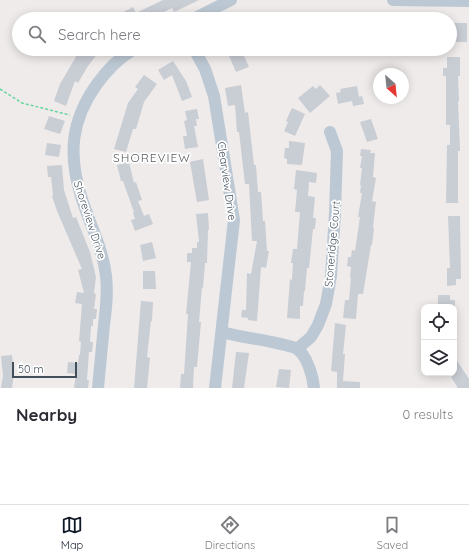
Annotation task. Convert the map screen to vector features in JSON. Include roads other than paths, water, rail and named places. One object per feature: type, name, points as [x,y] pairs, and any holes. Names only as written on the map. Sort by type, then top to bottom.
[{"type":"street","points":[[207,12],[231,0]]},
{"type":"street","points":[[393,0],[469,1]]},
{"type":"street","name":"Shoreview Drive","points":[[98,388],[106,300],[106,278],[103,260],[81,196],[73,153],[74,134],[78,118],[85,101],[106,71],[123,56]]},
{"type":"street","name":"Clearview Drive","points":[[198,56],[205,69],[214,96],[234,220],[222,332],[214,388]]},
{"type":"street","name":"Stoneridge Court","points":[[297,349],[310,337],[318,325],[326,304],[331,276],[337,151],[330,132]]},
{"type":"street","points":[[222,332],[238,337],[274,342],[297,349],[305,359],[313,376],[314,388]]},
{"type":"district","name":"SHOREVIEW","points":[[152,157]]}]
